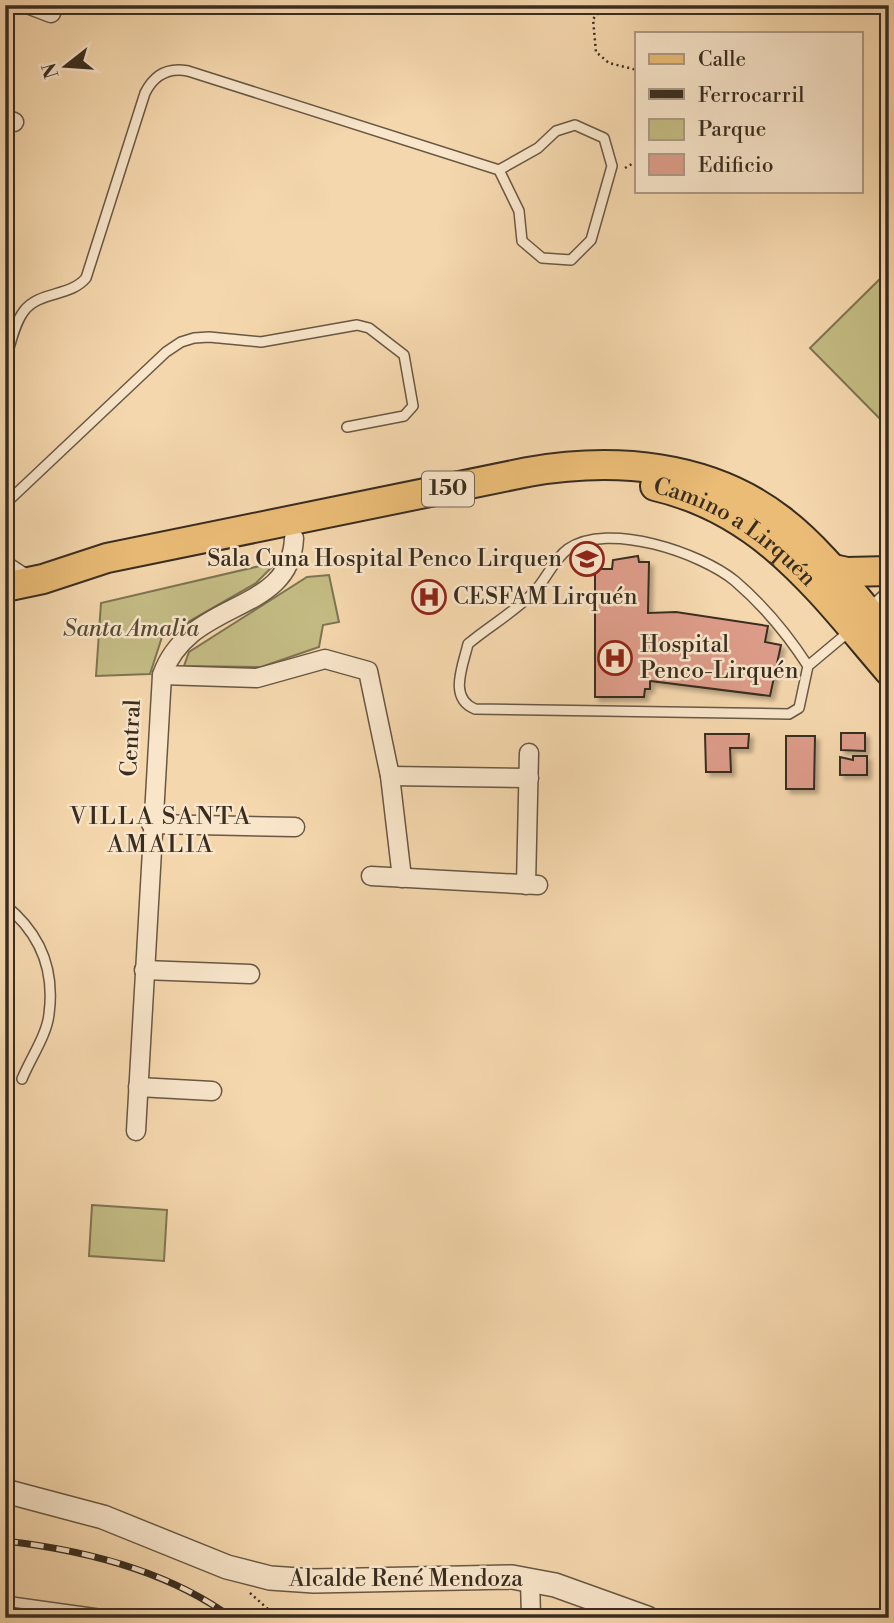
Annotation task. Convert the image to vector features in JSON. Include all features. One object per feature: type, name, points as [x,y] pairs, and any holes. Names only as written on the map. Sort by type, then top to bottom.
[{"type":"main road","name":"Camino a Lirquén","points":[[5,587],[43,579],[89,562],[134,552],[527,472],[602,464],[672,471],[742,495],[782,520],[829,568],[889,637]]},
{"type":"main road","name":"Camino a Lirquén","points":[[43,579],[109,575],[561,484],[605,481],[652,486],[703,499],[759,532],[792,562],[870,613],[889,671]]},
{"type":"main road","points":[[829,568],[847,572],[889,571]]},
{"type":"street","points":[[30,5],[51,13]]},
{"type":"street","name":"Central","points":[[136,1131],[151,824],[162,675],[171,653],[186,635],[266,591],[281,578],[291,560],[294,538]]},
{"type":"street","points":[[162,675],[257,678],[325,659],[368,671],[390,776],[402,878]]},
{"type":"street","points":[[371,876],[532,885],[530,753]]},
{"type":"street","points":[[390,776],[529,778]]},
{"type":"street","points":[[151,824],[295,827]]},
{"type":"street","points":[[144,970],[250,974]]},
{"type":"street","points":[[138,1087],[212,1091]]},
{"type":"street","name":"Alcalde René Mendoza","points":[[5,1492],[103,1517],[227,1567],[270,1578],[303,1581],[496,1576],[530,1579],[647,1618]]},
{"type":"street","points":[[530,1579],[531,1618]]},
{"type":"lane","points":[[5,362],[19,319],[29,306],[75,288],[86,278],[145,93],[154,79],[167,71],[188,71],[499,170],[519,211],[522,241],[542,258],[571,260],[591,240],[612,166],[604,138],[575,125],[556,131],[538,148],[499,170]]},
{"type":"lane","points":[[5,504],[166,352],[181,342],[194,338],[261,342],[348,325],[369,328],[404,355],[413,406],[404,416],[347,427]]},
{"type":"lane","points":[[808,666],[769,615],[733,580],[717,570],[661,545],[626,539],[592,540],[570,548],[536,590],[468,645],[459,693],[463,701],[475,709],[789,714],[799,708],[808,666],[870,613]]},
{"type":"lane","points":[[5,560],[21,572],[43,579]]},
{"type":"lane","points":[[5,905],[41,945],[49,983],[49,1016],[22,1079]]},
{"type":"lane","points":[[5,1601],[127,1618]]},
{"type":"path","points":[[606,5],[593,19],[596,52],[609,63],[635,70]]},
{"type":"green space","points":[[889,270],[889,428],[810,348]]},
{"type":"green space","name":"Santa Amalia","points":[[277,562],[256,583],[162,637],[150,674],[96,676],[101,603]]},
{"type":"green space","points":[[329,575],[339,622],[323,625],[319,647],[261,667],[184,666],[189,652],[307,577]]},
{"type":"green space","points":[[92,1205],[167,1210],[164,1261],[89,1256]]},
{"type":"building","points":[[638,556],[639,562],[649,562],[648,613],[676,612],[768,626],[765,642],[781,645],[770,696],[650,681],[650,689],[645,689],[644,697],[595,697],[595,569],[612,569],[613,560]]},
{"type":"building","points":[[841,733],[865,733],[865,751],[841,750]]},
{"type":"building","points":[[705,734],[749,734],[748,748],[730,748],[731,772],[706,772]]},
{"type":"building","points":[[786,736],[815,736],[814,789],[786,789]]},
{"type":"building","points":[[853,756],[867,756],[867,775],[840,775],[840,757],[853,760]]},
{"type":"railway","points":[[5,1541],[65,1550],[124,1565],[180,1587],[232,1618]]},
{"type":"place","name":"Sala Cuna Hospital Penco Lirquen","points":[[587,559]]},
{"type":"place","name":"CESFAM Lirquén","points":[[429,597]]},
{"type":"place","name":"Hospital Penco-Lirquén","points":[[615,658]]},
{"type":"district","name":"VILLA SANTA AMALIA","points":[[161,831]]}]
